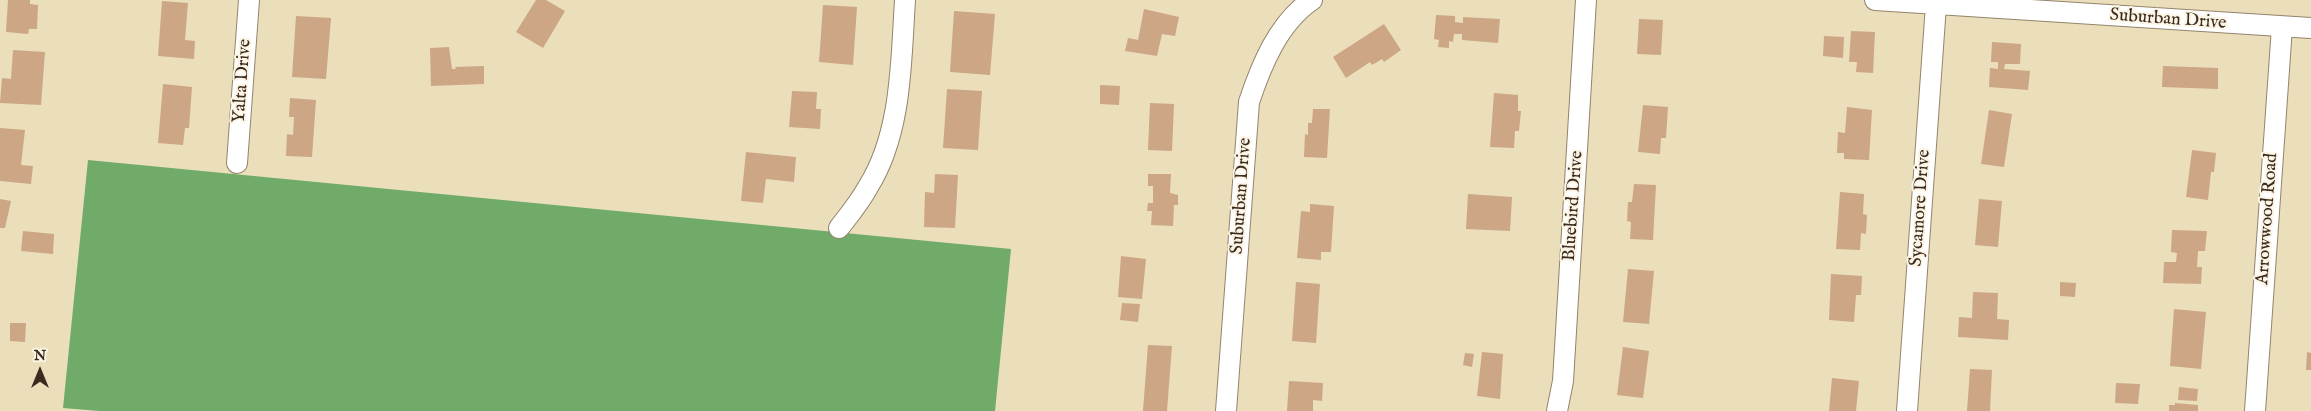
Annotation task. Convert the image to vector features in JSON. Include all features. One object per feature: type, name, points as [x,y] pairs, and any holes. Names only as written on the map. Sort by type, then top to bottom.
[{"type":"street","name":"Yalta Drive","points":[[237,162],[249,0]]},
{"type":"street","points":[[839,228],[869,187],[889,138],[900,82],[905,0]]},
{"type":"street","name":"Suburban Drive","points":[[1226,411],[1249,102],[1271,47],[1288,24],[1312,0]]},
{"type":"street","name":"Bluebird Drive","points":[[1557,411],[1563,381],[1586,0]]},
{"type":"street","name":"Suburban Drive","points":[[1875,0],[2311,28]]},
{"type":"street","name":"Sycamore Drive","points":[[1907,411],[1936,5]]},
{"type":"street","name":"Arrowwood Road","points":[[2255,411],[2282,27]]},
{"type":"green space","points":[[88,160],[1011,249],[995,411],[99,411],[63,408]]},
{"type":"building","points":[[8,0],[30,0],[30,4],[38,5],[37,29],[29,29],[28,34],[6,32]]},
{"type":"building","points":[[536,0],[546,0],[565,11],[543,48],[516,32]]},
{"type":"building","points":[[162,1],[188,3],[185,40],[195,41],[194,59],[158,56]]},
{"type":"building","points":[[823,5],[857,7],[853,65],[819,62]]},
{"type":"building","points":[[1144,9],[1179,17],[1175,36],[1162,34],[1157,56],[1125,51],[1128,38],[1138,40]]},
{"type":"building","points":[[954,11],[995,14],[990,75],[950,72]]},
{"type":"building","points":[[1436,15],[1455,16],[1455,22],[1463,23],[1463,17],[1500,19],[1498,43],[1462,40],[1462,34],[1454,34],[1453,42],[1449,41],[1449,48],[1438,47],[1439,40],[1434,39]]},
{"type":"building","points":[[296,16],[331,18],[326,79],[292,77]]},
{"type":"building","points":[[1639,19],[1663,20],[1661,55],[1637,54]]},
{"type":"building","points":[[1384,24],[1401,50],[1384,62],[1382,59],[1372,65],[1370,62],[1346,78],[1333,57]]},
{"type":"building","points":[[1851,31],[1875,32],[1873,73],[1856,72],[1857,62],[1849,62]]},
{"type":"building","points":[[1824,36],[1844,37],[1843,58],[1823,56]]},
{"type":"building","points":[[1992,42],[2021,44],[2020,64],[2005,64],[2004,69],[2030,71],[2028,90],[1989,87],[1990,68],[1998,69],[1998,62],[1991,62]]},
{"type":"building","points":[[449,47],[452,69],[456,69],[455,67],[484,66],[484,84],[431,86],[430,48]]},
{"type":"building","points":[[13,50],[45,52],[41,105],[0,103],[2,78],[11,79]]},
{"type":"building","points":[[2163,66],[2218,68],[2218,89],[2162,87]]},
{"type":"building","points":[[163,84],[192,87],[189,128],[185,128],[183,145],[158,143]]},
{"type":"building","points":[[1100,85],[1120,86],[1119,105],[1100,104]]},
{"type":"building","points":[[947,89],[982,91],[978,150],[943,148]]},
{"type":"building","points":[[792,91],[817,92],[816,109],[821,109],[820,129],[789,127]]},
{"type":"building","points":[[1494,93],[1518,95],[1518,111],[1521,111],[1519,131],[1515,131],[1514,148],[1490,147]]},
{"type":"building","points":[[290,98],[316,100],[312,157],[286,156],[287,134],[293,135],[294,117],[289,117]]},
{"type":"building","points":[[1150,103],[1174,104],[1172,151],[1148,150]]},
{"type":"building","points":[[1643,105],[1668,107],[1666,138],[1661,138],[1660,154],[1638,152]]},
{"type":"building","points":[[1847,107],[1872,110],[1869,160],[1844,159],[1844,153],[1837,153],[1838,132],[1845,133]]},
{"type":"building","points":[[1313,109],[1330,109],[1327,158],[1304,157],[1305,134],[1308,135],[1308,123],[1312,123]]},
{"type":"building","points":[[1989,110],[2012,114],[2004,167],[1981,164]]},
{"type":"building","points":[[0,128],[25,130],[21,165],[33,166],[31,184],[0,181]]},
{"type":"building","points":[[2192,150],[2216,153],[2214,172],[2211,172],[2208,200],[2186,197]]},
{"type":"building","points":[[746,152],[796,157],[794,182],[766,179],[763,203],[741,201]]},
{"type":"building","points":[[935,174],[958,175],[955,228],[924,227],[925,192],[934,193]]},
{"type":"building","points":[[1148,174],[1171,174],[1170,193],[1178,195],[1178,205],[1174,205],[1173,226],[1151,225],[1152,211],[1147,211],[1148,203],[1153,203],[1153,186],[1148,186]]},
{"type":"building","points":[[1634,184],[1656,185],[1653,240],[1630,239],[1631,222],[1627,221],[1628,202],[1632,202]]},
{"type":"building","points":[[1840,192],[1864,194],[1863,214],[1867,215],[1866,234],[1861,233],[1860,250],[1836,249]]},
{"type":"building","points":[[1468,194],[1512,197],[1510,231],[1466,229]]},
{"type":"building","points":[[0,199],[11,201],[5,228],[0,228]]},
{"type":"building","points":[[1979,199],[2002,201],[1998,247],[1975,245]]},
{"type":"building","points":[[1310,204],[1334,206],[1331,252],[1321,252],[1321,260],[1297,258],[1301,211],[1310,212]]},
{"type":"building","points":[[2172,230],[2207,231],[2205,251],[2198,251],[2197,267],[2202,267],[2201,284],[2163,283],[2164,262],[2176,262],[2177,253],[2171,252]]},
{"type":"building","points":[[23,231],[54,234],[53,254],[21,251]]},
{"type":"building","points":[[1121,256],[1146,259],[1142,299],[1118,297]]},
{"type":"building","points":[[1628,269],[1654,271],[1649,324],[1623,322]]},
{"type":"building","points":[[1831,274],[1862,276],[1861,295],[1856,295],[1854,322],[1829,320]]},
{"type":"building","points":[[1296,282],[1320,284],[1316,343],[1292,341]]},
{"type":"building","points":[[2060,282],[2076,283],[2075,297],[2060,296]]},
{"type":"building","points":[[1973,292],[1998,293],[1997,319],[2009,320],[2008,340],[1958,337],[1959,317],[1972,318]]},
{"type":"building","points":[[1122,303],[1140,304],[1138,322],[1120,320]]},
{"type":"building","points":[[2174,309],[2206,312],[2201,369],[2170,366]]},
{"type":"building","points":[[10,323],[26,323],[25,342],[10,341]]},
{"type":"building","points":[[1148,345],[1172,346],[1167,411],[1143,411]]},
{"type":"building","points":[[1623,347],[1649,351],[1643,398],[1617,395]]},
{"type":"building","points":[[1482,352],[1503,354],[1500,399],[1477,396]]},
{"type":"building","points":[[2307,352],[2311,353],[2311,370],[2306,370]]},
{"type":"building","points":[[1465,353],[1474,354],[1472,367],[1463,365]]},
{"type":"building","points":[[1970,369],[1992,370],[1990,411],[1967,411]]},
{"type":"building","points":[[1832,378],[1859,381],[1856,411],[1829,411]]},
{"type":"building","points":[[1289,381],[1323,383],[1322,401],[1313,400],[1313,411],[1287,411]]},
{"type":"building","points":[[2116,383],[2140,384],[2138,404],[2115,403]]},
{"type":"building","points":[[2179,387],[2198,389],[2197,401],[2178,400]]},
{"type":"building","points":[[2175,403],[2198,405],[2198,411],[2169,411],[2169,405],[2175,405]]}]
